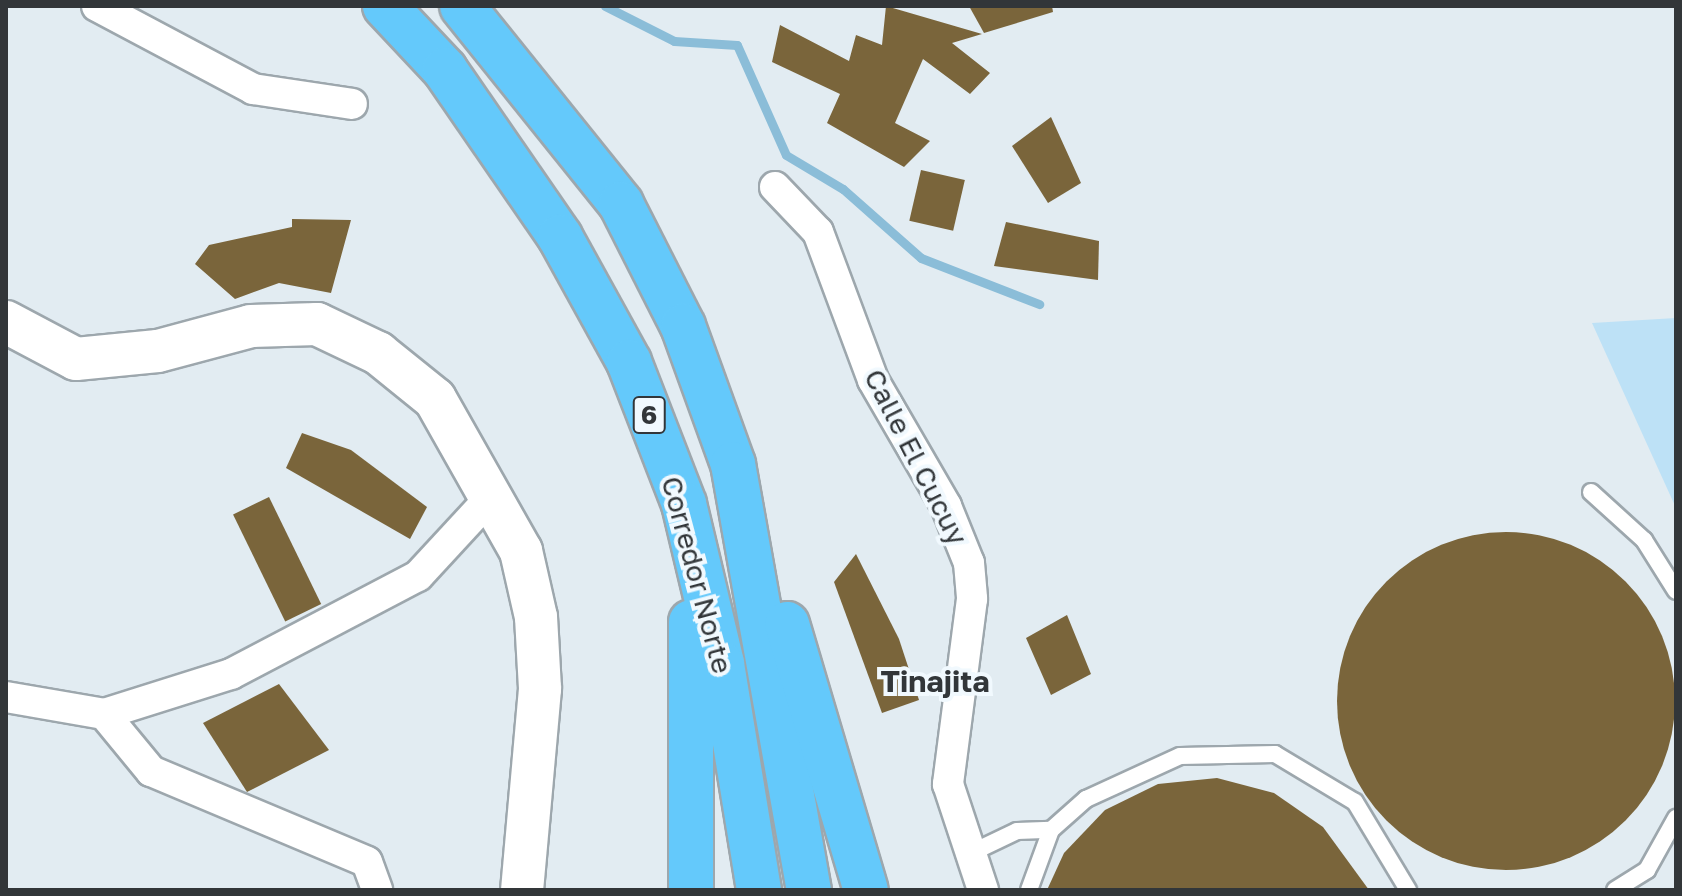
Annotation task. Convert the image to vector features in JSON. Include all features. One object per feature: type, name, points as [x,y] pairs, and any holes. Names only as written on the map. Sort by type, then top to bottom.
[{"type":"highway","name":"Corredor Norte","points":[[385,6],[445,70],[560,237],[629,362],[684,504],[722,664],[759,890]]},
{"type":"highway","name":"Corredor Norte","points":[[462,6],[621,204],[683,326],[733,464],[809,890]]},
{"type":"highway","points":[[733,464],[808,684],[866,890]]},
{"type":"highway","points":[[684,504],[693,651],[691,890]]},
{"type":"main road","points":[[6,322],[76,359],[158,351],[251,326],[317,324],[378,353],[435,399],[521,551],[536,617],[540,689],[522,890]]},
{"type":"street","points":[[97,6],[253,89],[352,104]]},
{"type":"street","name":"Calle El Cucuy","points":[[775,187],[818,232],[873,380],[946,506],[969,563],[972,599],[948,784],[983,890]]},
{"type":"street","points":[[6,697],[104,714],[231,674],[334,624],[418,576],[491,497]]},
{"type":"street","points":[[104,714],[151,771],[367,862],[377,890]]},
{"type":"lane","points":[[1591,492],[1644,540],[1676,591]]},
{"type":"lane","points":[[1029,890],[1051,830],[1086,799],[1180,756],[1275,754],[1355,802],[1408,890]]},
{"type":"lane","points":[[1615,890],[1647,870],[1676,818]]},
{"type":"lane","points":[[971,853],[1017,831],[1051,830]]},
{"type":"shaded area","points":[[1676,318],[1676,508],[1592,323]]},
{"type":"building","points":[[886,6],[982,34],[952,43],[990,73],[970,94],[923,59],[895,123],[930,141],[904,167],[827,123],[840,94],[772,62],[780,25],[849,61],[856,35],[882,45]]},
{"type":"building","points":[[969,6],[1052,6],[1053,12],[984,33]]},
{"type":"building","points":[[1051,117],[1081,183],[1048,203],[1012,146]]},
{"type":"building","points":[[921,170],[965,180],[953,231],[909,221]]},
{"type":"building","points":[[292,219],[351,220],[331,293],[279,283],[235,299],[195,264],[209,245],[292,227]]},
{"type":"building","points":[[1006,222],[1099,241],[1098,280],[994,266]]},
{"type":"building","points":[[302,433],[351,450],[427,507],[410,539],[286,468]]},
{"type":"building","points":[[269,497],[321,604],[285,621],[233,515]]},
{"type":"building","points":[[1506,532],[1539,535],[1571,545],[1600,561],[1625,582],[1646,607],[1662,636],[1672,668],[1675,701],[1672,734],[1662,766],[1646,795],[1625,820],[1600,841],[1571,857],[1539,867],[1506,870],[1473,867],[1441,857],[1412,841],[1387,820],[1366,795],[1350,766],[1340,734],[1337,701],[1340,668],[1350,636],[1366,607],[1387,582],[1412,561],[1441,545],[1473,535]]},
{"type":"building","points":[[856,554],[899,639],[919,700],[882,713],[834,582]]},
{"type":"building","points":[[1067,615],[1091,674],[1051,695],[1026,638]]},
{"type":"building","points":[[279,684],[329,750],[247,792],[203,723]]},
{"type":"building","points":[[1217,778],[1274,793],[1323,827],[1369,890],[1047,890],[1064,853],[1105,810],[1158,784]]},
{"type":"waterway","points":[[605,6],[674,41],[737,45],[786,155],[843,189],[921,258],[1039,304]]},
{"type":"district","name":"Tinajita","points":[[935,681]]}]
